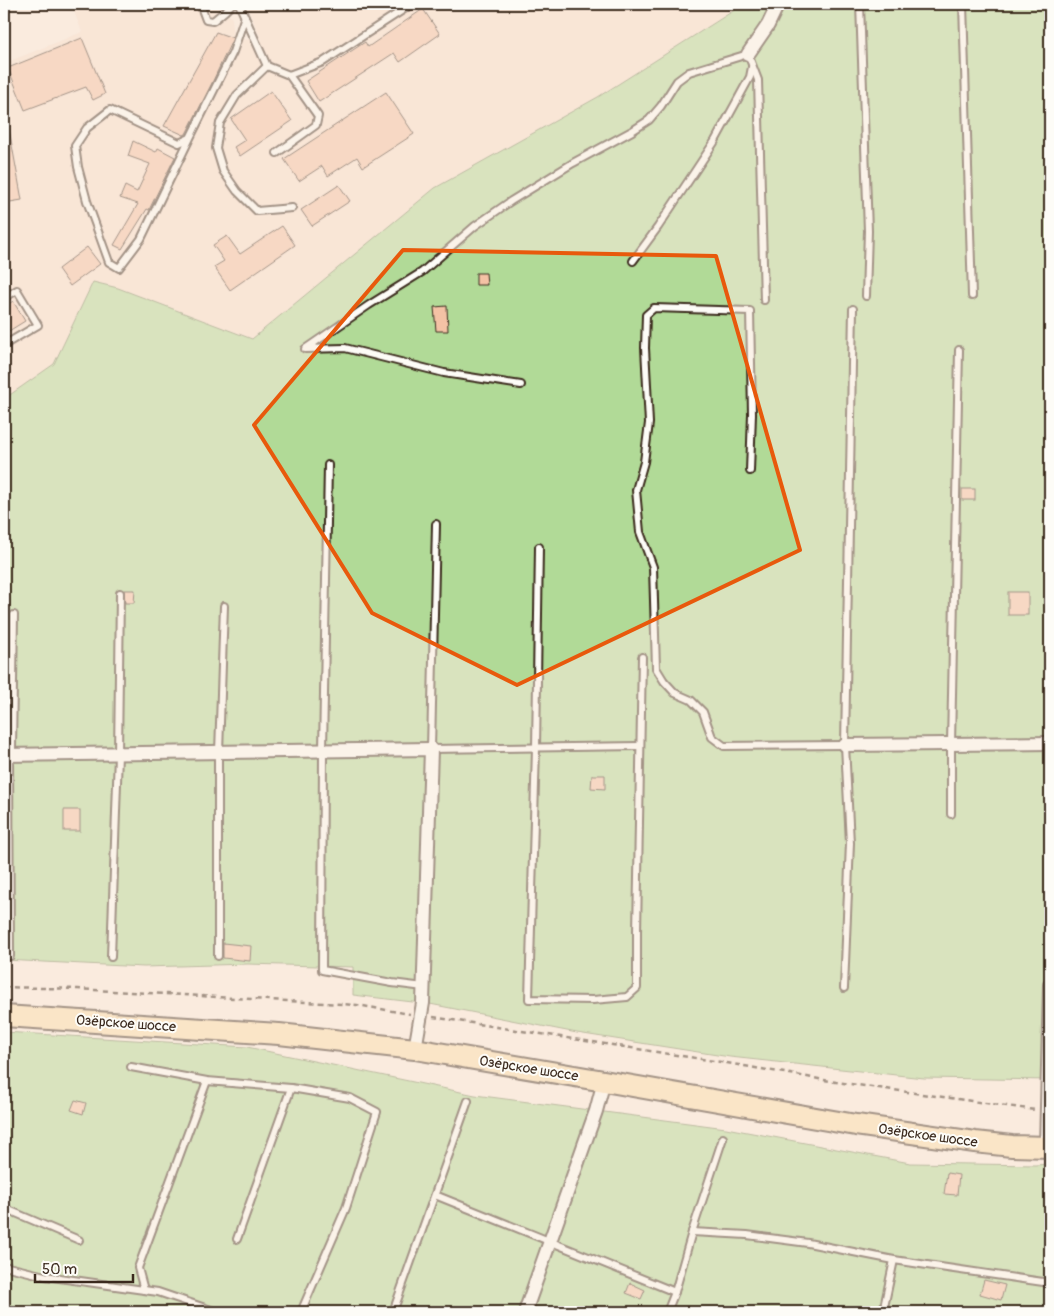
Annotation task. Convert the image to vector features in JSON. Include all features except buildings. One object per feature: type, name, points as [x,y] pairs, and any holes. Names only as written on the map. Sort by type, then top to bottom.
[{"type":"main road","name":"Озёрское шоссе","points":[[4,1016],[278,1034],[414,1049],[856,1125],[975,1142],[1048,1147]]},
{"type":"street","points":[[748,54],[768,25],[778,4]]},
{"type":"street","points":[[845,745],[1050,743]]},
{"type":"street","points":[[6,755],[431,750],[424,987],[423,1003],[414,1049]]},
{"type":"street","points":[[1048,1147],[1050,985]]},
{"type":"street","points":[[525,1312],[596,1111],[604,1081]]},
{"type":"lane","points":[[200,4],[206,20],[213,21],[232,4]]},
{"type":"lane","points":[[239,4],[267,66],[290,75],[318,116],[316,126],[277,153]]},
{"type":"lane","points":[[290,75],[323,62],[412,4]]},
{"type":"lane","points":[[860,4],[868,231],[866,296]]},
{"type":"lane","points":[[963,4],[972,296]]},
{"type":"lane","points":[[190,138],[179,143],[110,110],[87,128],[75,146],[78,167],[87,201],[109,262],[119,268],[141,239],[233,52],[244,16]]},
{"type":"lane","points":[[521,385],[444,374],[345,348],[305,349],[422,272],[475,226],[511,201],[649,120],[677,82],[689,72],[748,54],[758,80],[764,300]]},
{"type":"lane","points":[[267,66],[237,96],[220,123],[216,148],[223,171],[237,191],[257,211],[292,208]]},
{"type":"lane","points":[[633,261],[715,141],[750,77],[752,67]]},
{"type":"lane","points":[[4,298],[17,290],[38,325],[4,345]]},
{"type":"lane","points":[[750,470],[752,414],[750,311],[654,308],[646,315],[645,348],[648,423],[644,462],[636,490],[640,532],[653,567],[656,668],[675,693],[691,700],[703,712],[712,737],[724,746],[845,745]]},
{"type":"lane","points":[[844,988],[850,843],[845,745],[853,309]]},
{"type":"lane","points":[[951,814],[959,350]]},
{"type":"lane","points":[[328,465],[323,751],[322,970],[392,984],[424,987]]},
{"type":"lane","points":[[436,524],[431,750],[640,746]]},
{"type":"lane","points":[[539,547],[529,999],[593,1000],[627,996],[638,988],[637,932],[642,657]]},
{"type":"lane","points":[[111,957],[118,754],[120,593]]},
{"type":"lane","points":[[218,956],[218,768],[224,606]]},
{"type":"lane","points":[[10,956],[6,755],[12,749],[14,615]]},
{"type":"lane","points":[[131,1067],[206,1081],[291,1088],[350,1098],[377,1112],[346,1208],[301,1312]]},
{"type":"lane","points":[[144,1290],[138,1268],[206,1081]]},
{"type":"lane","points":[[237,1238],[291,1088]]},
{"type":"lane","points":[[393,1312],[468,1101]]},
{"type":"lane","points":[[667,1312],[724,1138]]},
{"type":"lane","points":[[435,1196],[675,1292]]},
{"type":"lane","points":[[4,1208],[79,1240]]},
{"type":"lane","points":[[692,1232],[747,1234],[894,1260],[1050,1283]]},
{"type":"lane","points":[[883,1312],[894,1260]]},
{"type":"lane","points":[[4,1266],[45,1276],[158,1292],[217,1312]]},
{"type":"path","points":[[4,987],[78,989],[357,1005],[836,1082],[1047,1112]]},
{"type":"highlighted area","points":[[403,250],[716,256],[800,550],[517,685],[372,613],[254,425]]},
{"type":"shaded area","points":[[71,4],[221,4],[219,6],[232,18],[234,38],[262,41],[246,4],[744,4],[598,97],[435,188],[252,339],[118,288],[93,282],[54,364],[4,399],[4,62],[82,32]]},
{"type":"green space","points":[[744,4],[1050,4],[1050,1080],[924,1078],[730,1057],[577,1033],[430,1004],[353,995],[353,967],[248,964],[144,967],[4,960],[4,399],[54,364],[93,282],[118,288],[252,339],[435,188],[598,97]]},
{"type":"green space","points":[[4,1032],[247,1047],[475,1095],[726,1128],[910,1163],[1050,1164],[1050,1312],[4,1312]]}]
